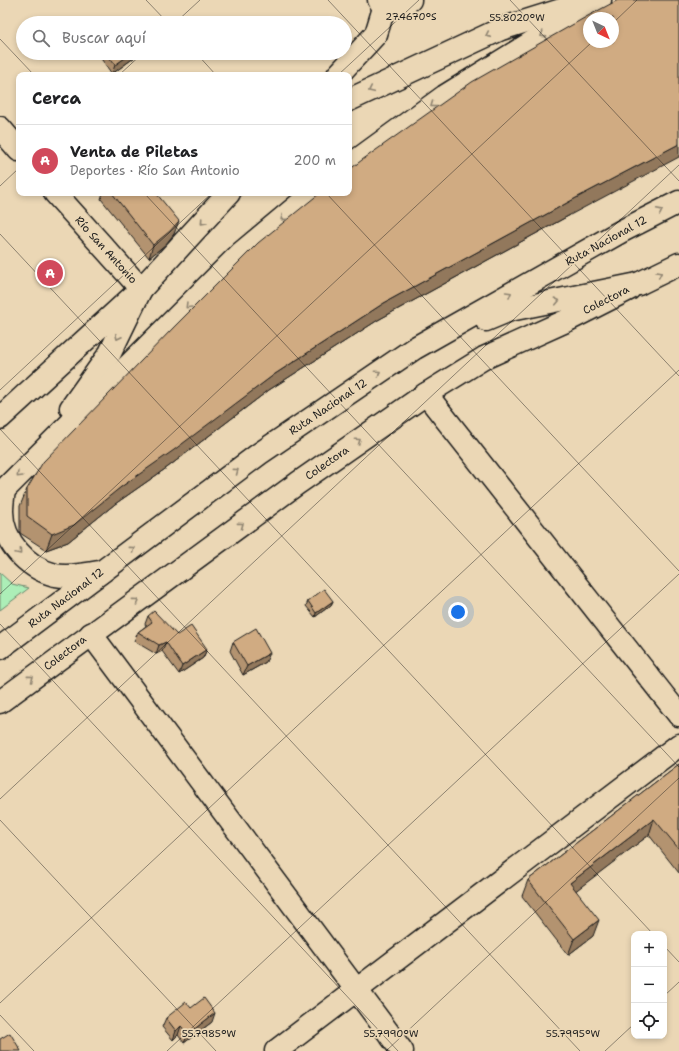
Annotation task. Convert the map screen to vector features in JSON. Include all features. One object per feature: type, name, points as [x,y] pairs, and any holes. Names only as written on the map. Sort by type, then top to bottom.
[{"type":"main road","points":[[352,60],[376,34],[381,4],[410,0]]},
{"type":"main road","points":[[352,99],[501,29],[592,0]]},
{"type":"main road","points":[[352,164],[445,96],[600,0]]},
{"type":"main road","points":[[341,72],[352,60]]},
{"type":"main road","points":[[0,128],[16,147]]},
{"type":"main road","name":"Río San Antonio","points":[[58,196],[142,289]]},
{"type":"main road","points":[[0,418],[142,289],[226,196]]},
{"type":"main road","points":[[101,572],[75,576],[56,575],[35,567],[18,553],[6,534],[2,512],[2,492],[241,253],[309,196]]},
{"type":"main road","name":"Ruta Nacional 12","points":[[0,648],[259,454],[414,348],[622,230],[679,202]]},
{"type":"main road","name":"Colectora","points":[[0,702],[298,483],[426,394],[484,358],[568,320],[679,264]]},
{"type":"main road","points":[[414,348],[510,310],[638,284]]},
{"type":"main road","points":[[34,460],[110,353],[142,289]]},
{"type":"main road","points":[[426,394],[679,715]]},
{"type":"main road","points":[[91,634],[402,1051]]},
{"type":"main road","points":[[276,1051],[679,745]]},
{"type":"green space","points":[[0,573],[12,584],[29,588],[0,610]]},
{"type":"building","points":[[618,0],[679,0],[679,144],[576,198],[384,303],[275,374],[174,450],[121,487],[74,525],[52,534],[27,516],[27,489],[43,462],[258,243],[316,196],[352,196],[352,168],[472,82],[583,19],[583,48],[619,48],[619,12],[595,12]]},
{"type":"building","points":[[111,60],[122,60],[115,65]]},
{"type":"building","points":[[114,196],[158,196],[179,221],[170,231],[153,245]]},
{"type":"building","points":[[324,589],[333,601],[316,613],[308,601]]},
{"type":"building","points":[[154,611],[177,635],[191,626],[207,649],[182,666],[166,642],[159,645],[138,632],[152,622],[148,616]]},
{"type":"building","points":[[256,628],[270,653],[247,666],[233,642]]},
{"type":"building","points":[[679,764],[679,849],[654,819],[570,883],[599,920],[574,939],[528,880]]},
{"type":"building","points":[[204,998],[215,1013],[188,1034],[181,1026],[176,1031],[166,1018],[186,1002],[191,1008]]},
{"type":"building","points":[[10,1033],[21,1051],[0,1051],[0,1039]]},
{"type":"place","name":"Venta de Piletas","points":[[50,273]]}]
